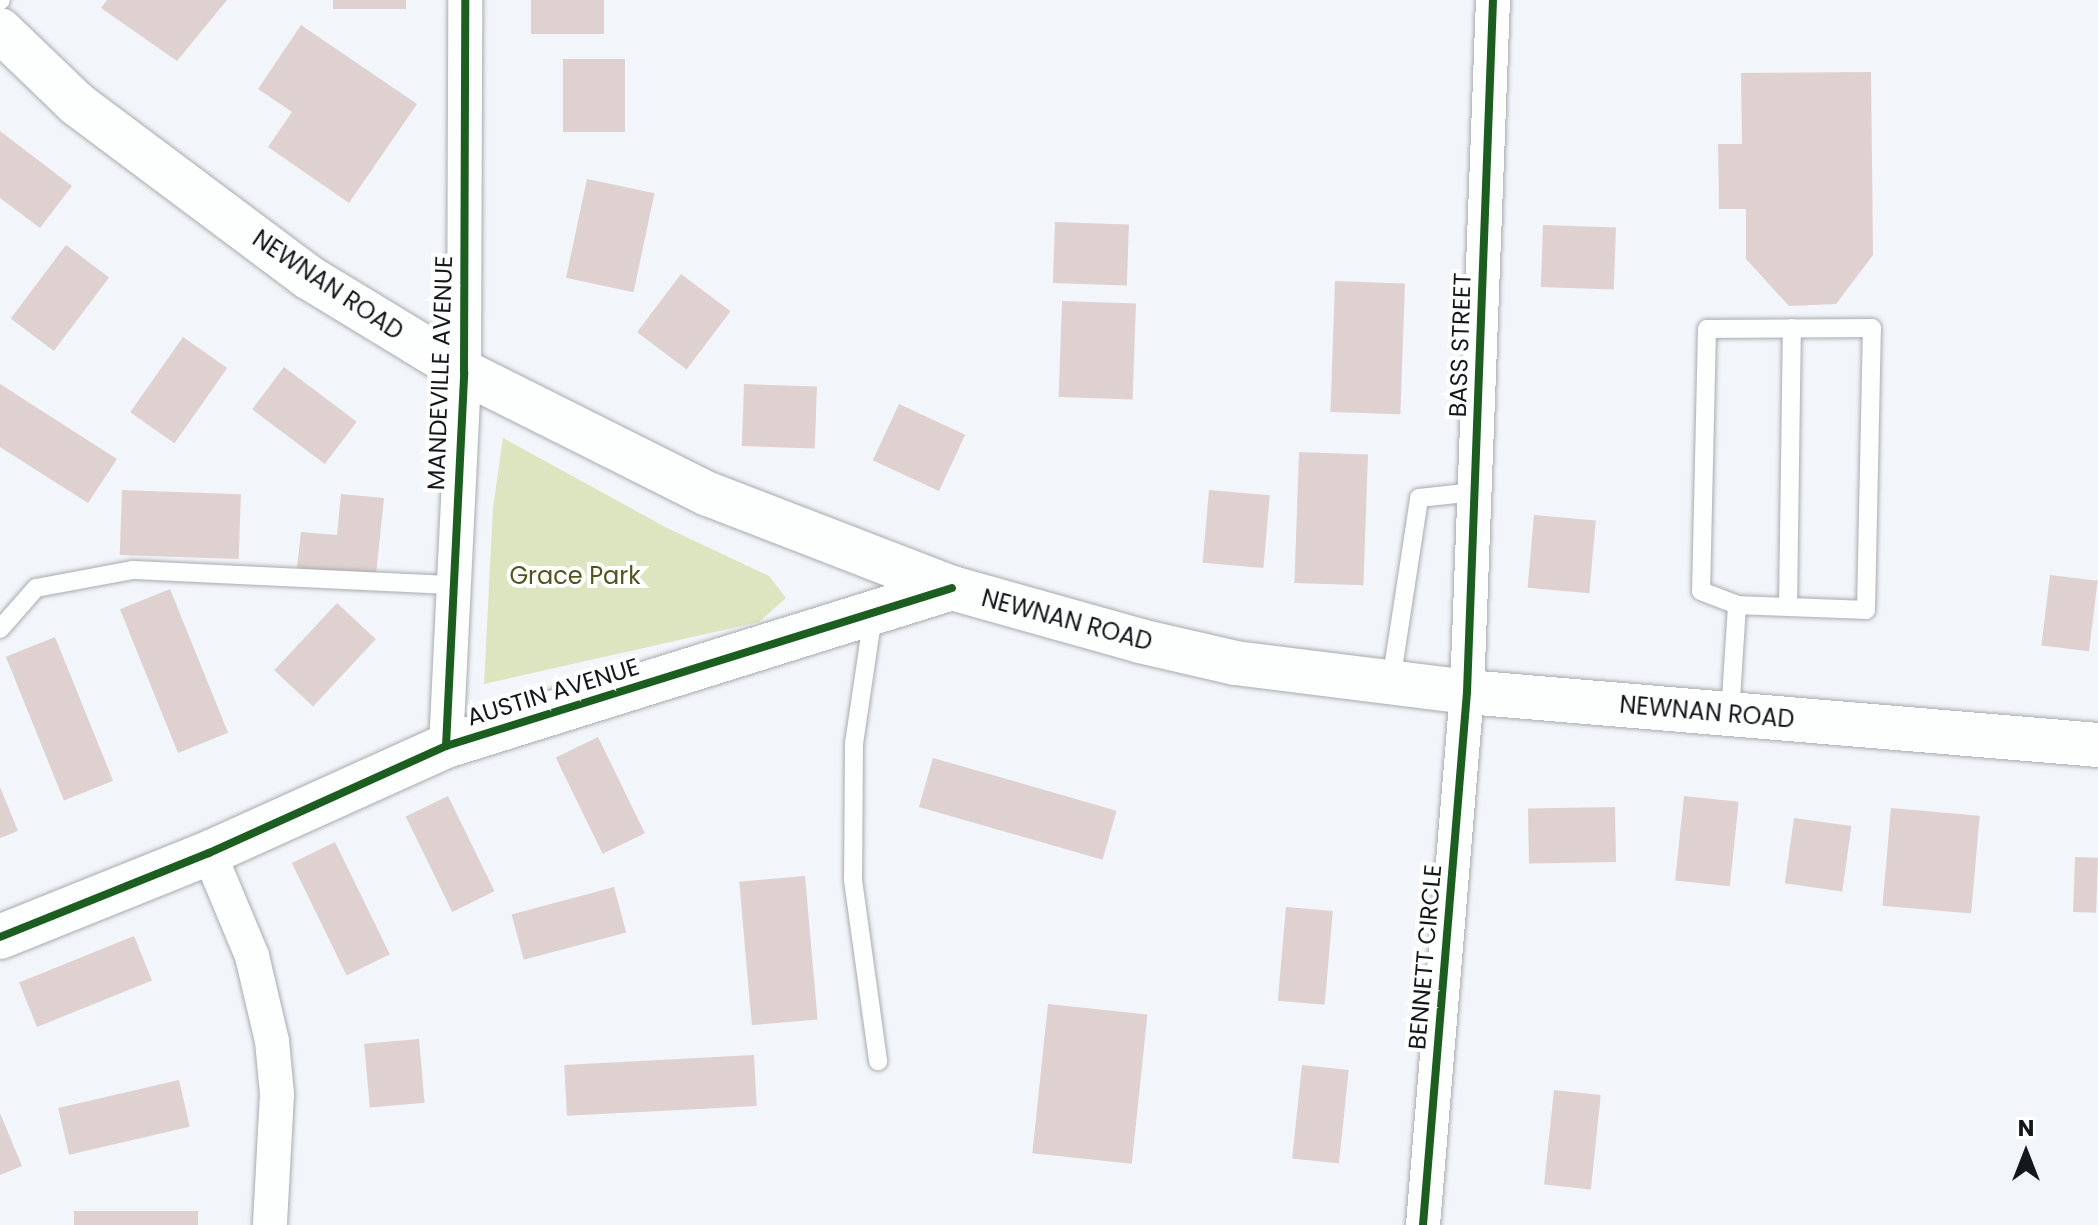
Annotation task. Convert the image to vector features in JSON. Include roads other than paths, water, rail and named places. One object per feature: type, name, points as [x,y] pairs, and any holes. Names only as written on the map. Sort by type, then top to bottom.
[{"type":"main road","name":"NEWNAN ROAD","points":[[0,30],[77,104],[308,277],[464,372],[708,494],[952,588],[1235,663],[1467,692],[2098,745]]},
{"type":"main road","name":"AUSTIN AVENUE","points":[[0,937],[209,853],[446,746],[952,588]]},
{"type":"street","name":"MANDEVILLE AVENUE","points":[[446,746],[451,585],[464,372],[465,0]]},
{"type":"street","name":"BASS STREET","points":[[1467,692],[1493,0]]},
{"type":"street","name":"BENNETT CIRCLE","points":[[1423,1225],[1467,692]]},
{"type":"street","points":[[209,853],[252,956],[272,1041],[277,1094],[270,1225]]},
{"type":"lane","points":[[1788,607],[1792,328]]},
{"type":"lane","points":[[1792,328],[1872,328],[1866,610],[1737,605],[1701,591],[1707,329],[1792,328]]},
{"type":"lane","points":[[1391,682],[1419,498],[1475,492]]},
{"type":"lane","points":[[0,629],[36,588],[133,570],[451,585]]},
{"type":"lane","points":[[1730,714],[1737,605]]},
{"type":"lane","points":[[873,612],[854,743],[853,880],[878,1061]]},
{"type":"park label","name":"Grace Park","points":[[575,576]]}]
